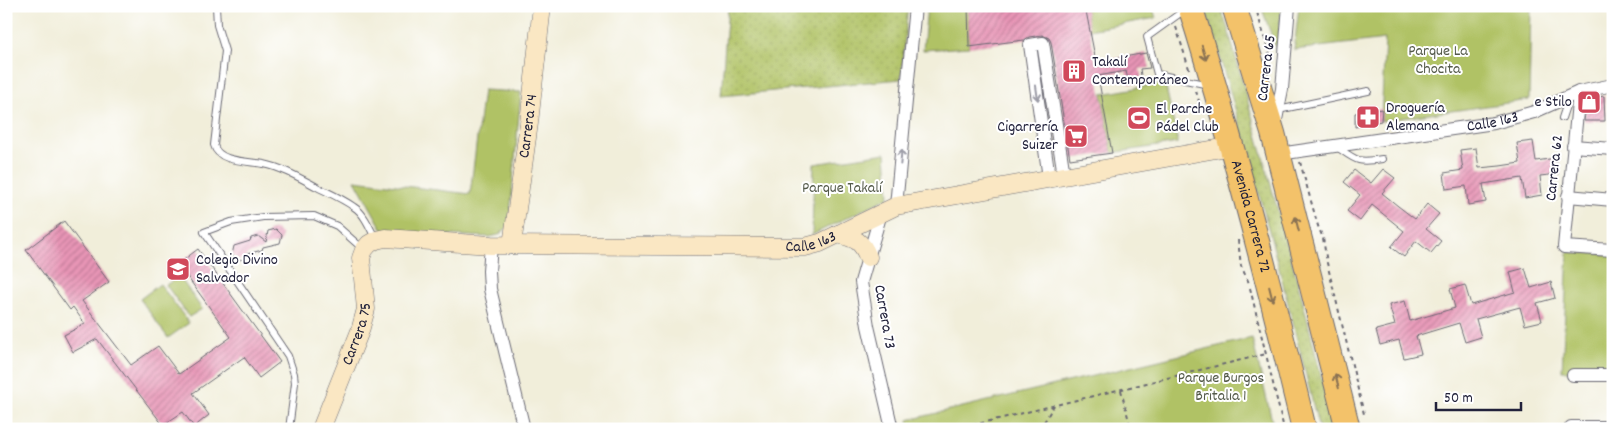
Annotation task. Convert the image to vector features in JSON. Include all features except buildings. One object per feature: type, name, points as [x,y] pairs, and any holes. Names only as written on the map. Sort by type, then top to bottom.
[{"type":"highway","points":[[1234,6],[1283,146],[1348,429]]},
{"type":"highway","name":"Avenida Carrera 72","points":[[1184,10],[1204,84],[1232,146],[1264,265],[1304,429]]},
{"type":"street","name":"Carrera 74","points":[[512,245],[521,187],[542,6]]},
{"type":"street","name":"Carrera 73","points":[[892,429],[868,326],[861,282],[868,257],[889,209],[916,6]]},
{"type":"street","name":"Carrera 65","points":[[1283,146],[1278,110],[1286,88],[1290,6]]},
{"type":"street","points":[[1042,43],[1058,140],[1057,177],[1044,143],[1030,45],[1042,43]]},
{"type":"street","name":"Calle 163","points":[[1283,146],[1335,146],[1494,123],[1534,112],[1574,94],[1613,85]]},
{"type":"street","name":"Carrera 62","points":[[1574,94],[1573,146],[1563,247],[1613,250]]},
{"type":"street","points":[[1044,143],[1058,140]]},
{"type":"street","name":"Calle 163","points":[[370,245],[385,238],[491,245],[792,248],[820,243],[889,209],[1232,146]]},
{"type":"street","points":[[1573,146],[1613,149]]},
{"type":"street","points":[[1568,196],[1613,200]]},
{"type":"street","points":[[838,234],[858,240],[868,257]]},
{"type":"street","name":"Carrera 75","points":[[321,429],[360,331],[366,309],[361,258],[370,245]]},
{"type":"street","points":[[491,245],[490,289],[524,429]]},
{"type":"street","points":[[1573,375],[1613,375]]},
{"type":"street","points":[[1571,427],[1613,427]]},
{"type":"lane","points":[[216,6],[216,25],[224,51],[215,151],[233,160],[266,164],[289,172],[356,208],[370,245]]},
{"type":"lane","points":[[1184,10],[1146,37],[1157,74],[1204,84]]},
{"type":"lane","points":[[1278,110],[1368,91]]},
{"type":"lane","points":[[1562,118],[1574,94]]},
{"type":"lane","points":[[1335,146],[1352,158],[1363,162],[1382,159]]},
{"type":"lane","points":[[283,429],[290,426],[295,383],[288,356],[204,232],[231,222],[263,217],[314,216],[337,226],[370,245]]},
{"type":"path","points":[[1255,6],[1272,64]]},
{"type":"path","points":[[1184,10],[1204,84],[1204,115]]},
{"type":"path","points":[[1283,146],[1323,238],[1327,263],[1367,429]]},
{"type":"path","points":[[1235,232],[1240,266],[1248,281],[1284,429]]},
{"type":"path","points":[[957,429],[1266,354]]},
{"type":"path","points":[[1121,389],[1131,429]]},
{"type":"path","points":[[1040,429],[1054,405]]},
{"type":"path","points":[[974,425],[975,429]]},
{"type":"green space","points":[[728,6],[908,6],[901,79],[721,96]]},
{"type":"green space","points":[[927,6],[968,6],[969,47],[923,50]]},
{"type":"green space","points":[[1085,6],[1152,6],[1156,18],[1089,30]]},
{"type":"green space","points":[[1204,6],[1220,6],[1228,29],[1302,298],[1334,429],[1319,429],[1265,217],[1236,111]]},
{"type":"green space","points":[[1261,6],[1282,6],[1277,51]]},
{"type":"green space","name":"Parque La Chocita","points":[[1299,6],[1531,6],[1529,100],[1381,121],[1385,39],[1294,50]]},
{"type":"green space","name":"El Parche Pádel Club","points":[[1165,83],[1178,143],[1112,153],[1102,94]]},
{"type":"green space","points":[[483,90],[521,92],[509,226],[499,235],[489,237],[384,232],[355,180],[470,194]]},
{"type":"green space","name":"Parque Takalí","points":[[886,153],[889,197],[812,235],[814,164]]},
{"type":"green space","points":[[1568,252],[1613,255],[1613,371],[1562,371]]},
{"type":"green space","points":[[179,276],[202,309],[189,317],[166,285]]},
{"type":"green space","points":[[160,284],[189,323],[168,338],[140,299]]},
{"type":"green space","name":"Parque Burgos Britalia 1","points":[[1252,338],[1274,429],[910,429],[908,420]]},
{"type":"place","name":"Takalí Contemporáneo","points":[[1074,71]]},
{"type":"place","name":"e Stilo","points":[[1589,102]]},
{"type":"place","name":"Droguería Alemana","points":[[1368,117]]},
{"type":"place","name":"El Parche Pádel Club","points":[[1139,118]]},
{"type":"place","name":"Cigarrería Suizer","points":[[1076,136]]},
{"type":"place","name":"Colegio Divino Salvador","points":[[178,269]]}]
